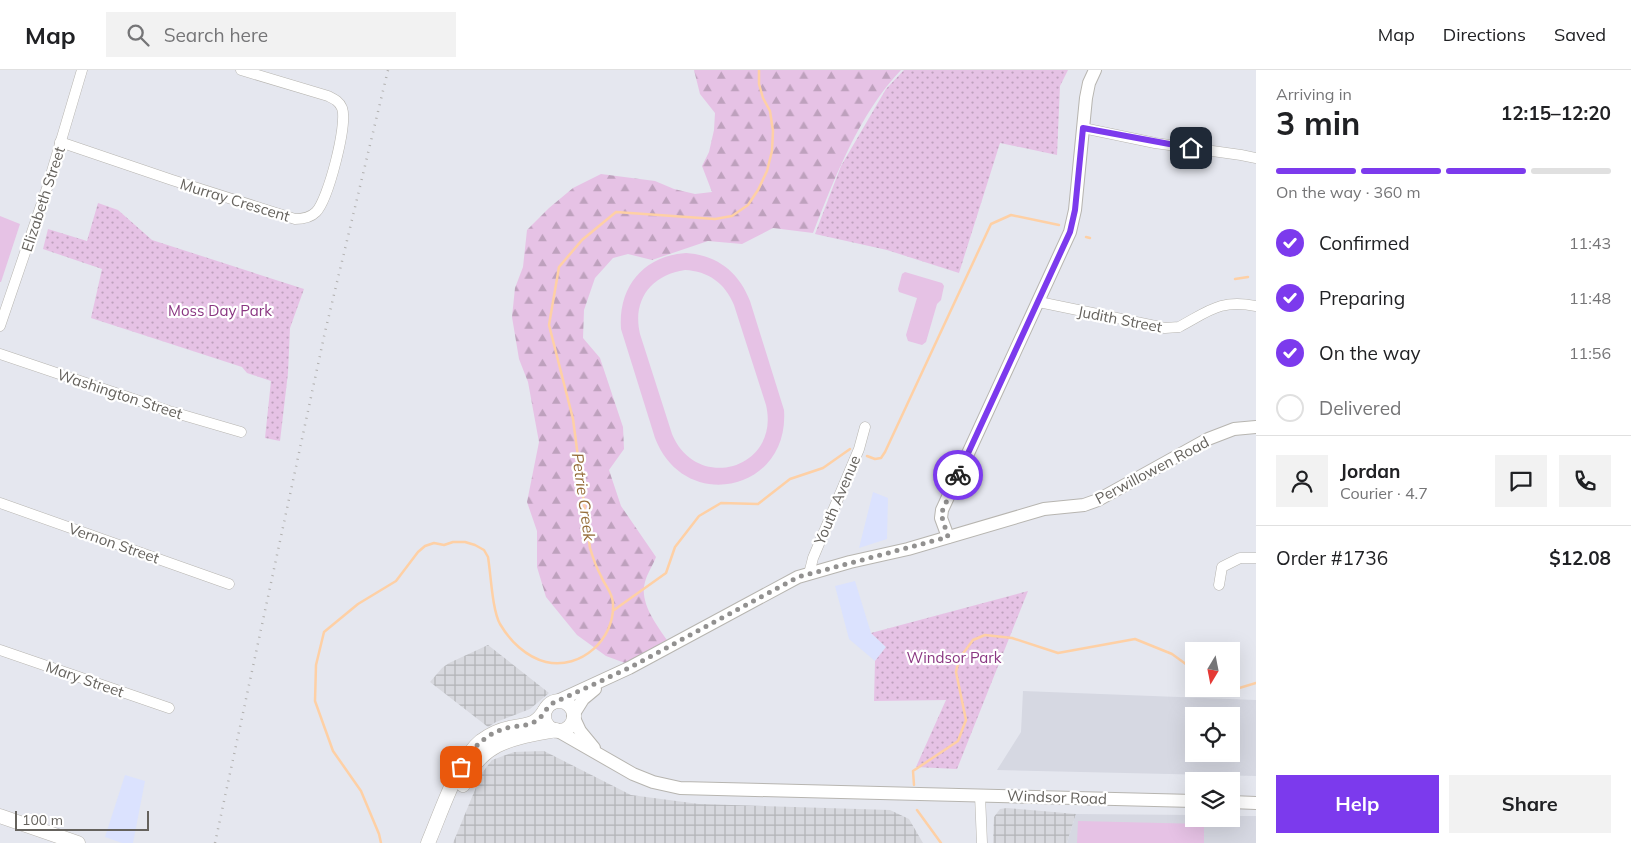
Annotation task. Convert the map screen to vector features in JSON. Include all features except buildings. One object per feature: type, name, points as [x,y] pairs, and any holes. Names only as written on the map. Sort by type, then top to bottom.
[{"type":"main road","points":[[438,843],[469,772],[482,756],[490,749],[510,740],[557,730],[568,727],[572,723],[573,715],[571,709],[566,704],[560,702],[549,706],[544,719],[546,724],[557,730]]},
{"type":"main road","name":"Perwillowen Road","points":[[428,843],[461,767],[476,746],[496,732],[532,723],[539,719],[549,706]]},
{"type":"main road","points":[[0,816],[78,843]]},
{"type":"street","name":"Elizabeth Street","points":[[0,326],[48,188],[82,70]]},
{"type":"street","name":"Murray Crescent","points":[[60,142],[172,180],[295,218],[304,219],[311,216],[321,206],[332,178],[343,110],[336,100],[328,96],[241,70]]},
{"type":"street","points":[[948,537],[941,518],[942,510],[1039,302],[1073,223],[1088,90],[1095,70]]},
{"type":"street","points":[[1083,128],[1155,143],[1256,158]]},
{"type":"street","name":"Judith Street","points":[[1039,302],[1165,328],[1179,327],[1217,306],[1240,303],[1256,306]]},
{"type":"street","name":"Washington Street","points":[[0,354],[241,432]]},
{"type":"street","name":"Perwillowen Road","points":[[549,706],[629,668],[781,585],[809,574],[1044,509],[1084,505],[1098,500],[1208,439],[1234,429],[1256,426]]},
{"type":"street","name":"Youth Avenue","points":[[809,574],[813,558],[859,449],[865,427]]},
{"type":"street","name":"Vernon Street","points":[[0,503],[229,584]]},
{"type":"street","points":[[1219,585],[1222,567],[1240,558],[1256,558]]},
{"type":"street","name":"Mary Street","points":[[0,650],[169,708]]},
{"type":"street","name":"Perwillowen Road","points":[[573,715],[586,695],[629,668]]},
{"type":"street","points":[[573,715],[582,734],[604,758]]},
{"type":"street","points":[[557,730],[604,758]]},
{"type":"street","name":"Windsor Road","points":[[604,758],[618,767],[648,780],[680,788],[1185,801]]},
{"type":"street","points":[[980,795],[982,843]]},
{"type":"street","points":[[1240,802],[1256,803]]},
{"type":"shaded area","points":[[873,492],[888,498],[887,539],[859,548]]},
{"type":"shaded area","points":[[855,581],[871,633],[886,647],[875,661],[849,639],[835,586]]},
{"type":"shaded area","points":[[488,645],[549,693],[530,709],[488,727],[430,682],[449,663]]},
{"type":"shaded area","points":[[1023,691],[1256,700],[1256,776],[1240,776],[1240,772],[1185,772],[1185,774],[997,770],[1021,732]]},
{"type":"shaded area","points":[[544,751],[631,795],[699,804],[890,810],[909,819],[923,843],[453,843],[482,773],[492,760],[514,752]]},
{"type":"shaded area","points":[[125,775],[145,781],[133,843],[122,843],[105,837]]},
{"type":"shaded area","points":[[1000,809],[1076,814],[1067,843],[993,843],[994,817]]},
{"type":"shaded area","points":[[1076,814],[1185,815],[1185,827],[1240,827],[1240,816],[1256,816],[1256,843],[1067,843]]},
{"type":"green space","points":[[694,70],[901,70],[886,87],[860,126],[839,168],[813,233],[773,228],[742,244],[708,241],[652,260],[628,254],[613,258],[595,278],[584,310],[583,338],[600,358],[623,427],[624,449],[609,470],[621,506],[656,557],[645,582],[644,597],[646,605],[667,640],[625,663],[606,656],[577,635],[546,597],[537,567],[537,531],[527,502],[539,442],[528,382],[519,359],[512,317],[515,288],[523,267],[527,230],[573,188],[601,174],[655,181],[674,189],[695,194],[712,192],[702,166],[709,152],[714,130],[715,113],[700,94]]},
{"type":"green space","points":[[904,70],[1068,70],[1060,86],[1057,155],[1000,143],[959,273],[887,250],[815,234],[841,166],[886,89]]},
{"type":"green space","name":"Moss Day Park","points":[[98,203],[118,210],[152,240],[304,289],[290,328],[288,373],[280,441],[265,438],[271,381],[247,373],[242,367],[91,318],[102,269],[43,249],[48,229],[87,241]]},
{"type":"green space","points":[[0,216],[20,224],[1,282],[0,282]]},
{"type":"green space","points":[[686,253],[708,257],[726,267],[740,282],[750,301],[784,410],[781,438],[770,460],[753,475],[733,483],[710,484],[688,477],[669,462],[655,438],[621,329],[621,314],[629,287],[646,267],[671,255]],"holes":[[[685,270],[693,271],[715,280],[726,290],[730,297],[766,405],[767,427],[761,445],[749,458],[734,466],[717,468],[699,464],[684,453],[672,434],[640,334],[639,310],[647,291],[662,277]]]},
{"type":"green space","points":[[905,272],[942,283],[944,286],[926,342],[922,345],[908,341],[906,335],[917,298],[899,292],[902,274]]},
{"type":"green space","name":"Windsor Park","points":[[1028,591],[957,769],[916,767],[946,700],[874,701],[875,661],[886,647],[871,633]]},
{"type":"green space","points":[[1078,821],[1185,824],[1185,827],[1204,827],[1204,843],[1077,843]]},
{"type":"waterway","name":"Petrie Creek","points":[[381,843],[361,791],[333,751],[315,701],[316,665],[324,632],[358,604],[396,581],[418,552],[425,546],[434,543],[444,545],[453,542],[465,542],[484,550],[488,557],[497,618],[519,648],[539,660],[559,663],[572,661],[583,656],[602,640],[612,617],[613,600],[593,559],[590,548],[573,419],[549,325],[559,267],[582,240],[616,212],[715,219],[732,216],[748,205],[767,171],[772,151],[773,131],[770,111],[763,98],[759,84],[759,70]]},
{"type":"waterway","points":[[867,456],[875,459],[881,458],[885,452],[991,224],[1011,215],[1059,225]]},
{"type":"waterway","points":[[1086,237],[1090,238]]},
{"type":"waterway","points":[[1235,279],[1248,277]]},
{"type":"waterway","points":[[614,610],[666,573],[675,547],[699,516],[721,503],[758,504],[790,479],[823,468],[850,449]]},
{"type":"waterway","points":[[914,785],[913,771],[958,741],[966,720],[956,672],[959,659],[973,640],[985,635],[1012,638],[1058,653],[1135,639],[1172,654],[1185,663]]},
{"type":"waterway","points":[[1240,688],[1256,683]]},
{"type":"waterway","points":[[917,810],[941,843]]},
{"type":"railway","points":[[215,843],[325,332],[388,70]]},
{"type":"way so far","points":[[461,767],[476,746],[496,732],[532,723],[539,719],[547,707],[553,703],[663,651],[789,581],[850,562],[908,549],[948,537],[941,514],[958,475]]},
{"type":"route","points":[[958,475],[1070,232],[1075,210],[1083,128],[1155,143],[1191,148]]}]
